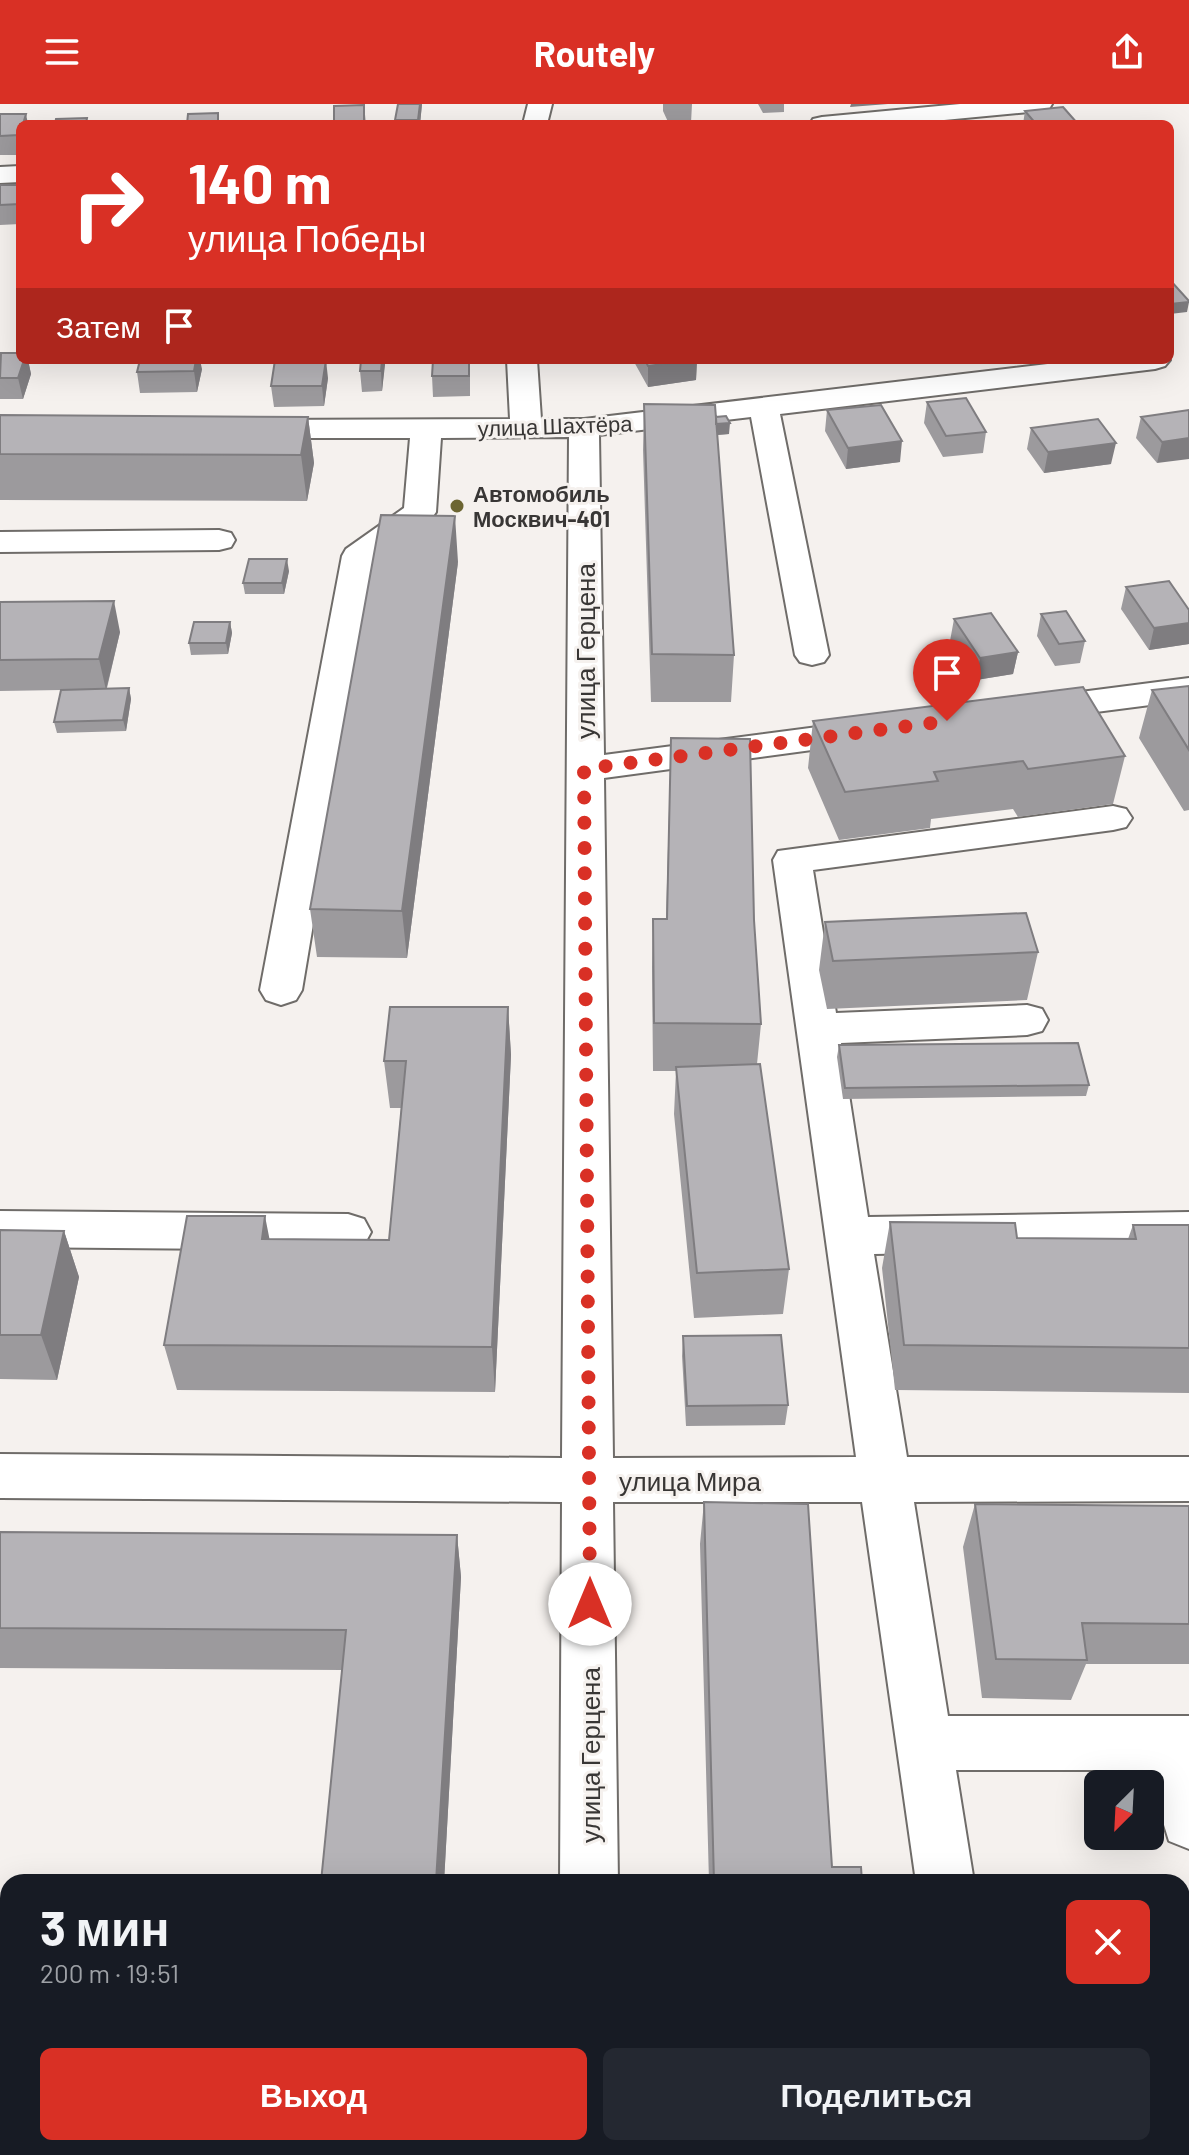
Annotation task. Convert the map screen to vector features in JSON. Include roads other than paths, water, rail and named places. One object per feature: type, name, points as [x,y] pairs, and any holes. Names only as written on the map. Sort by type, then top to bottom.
[{"type":"street","points":[[866,120],[1040,104]]},
{"type":"street","points":[[522,364],[526,428]]},
{"type":"street","name":"улица Шахтёра","points":[[221,430],[584,428],[1119,364]]},
{"type":"street","points":[[764,407],[812,655]]},
{"type":"street","name":"улица Герцена","points":[[584,428],[589,1874]]},
{"type":"street","points":[[281,990],[358,556],[420,512],[426,429]]},
{"type":"street","points":[[0,542],[219,540]]},
{"type":"street","points":[[1003,714],[1189,689]]},
{"type":"street","points":[[584,769],[910,726]]},
{"type":"street","points":[[944,1874],[792,860],[1113,818]]},
{"type":"street","points":[[817,1029],[1027,1020]]},
{"type":"street","points":[[0,1229],[348,1232]]},
{"type":"street","points":[[848,1236],[1189,1230]]},
{"type":"street","name":"улица Мира","points":[[0,1476],[590,1480],[1189,1479]]},
{"type":"street","points":[[924,1743],[1179,1743],[1189,1821]]},
{"type":"place","name":"Автомобиль Москвич-401","points":[[457,506]]}]
